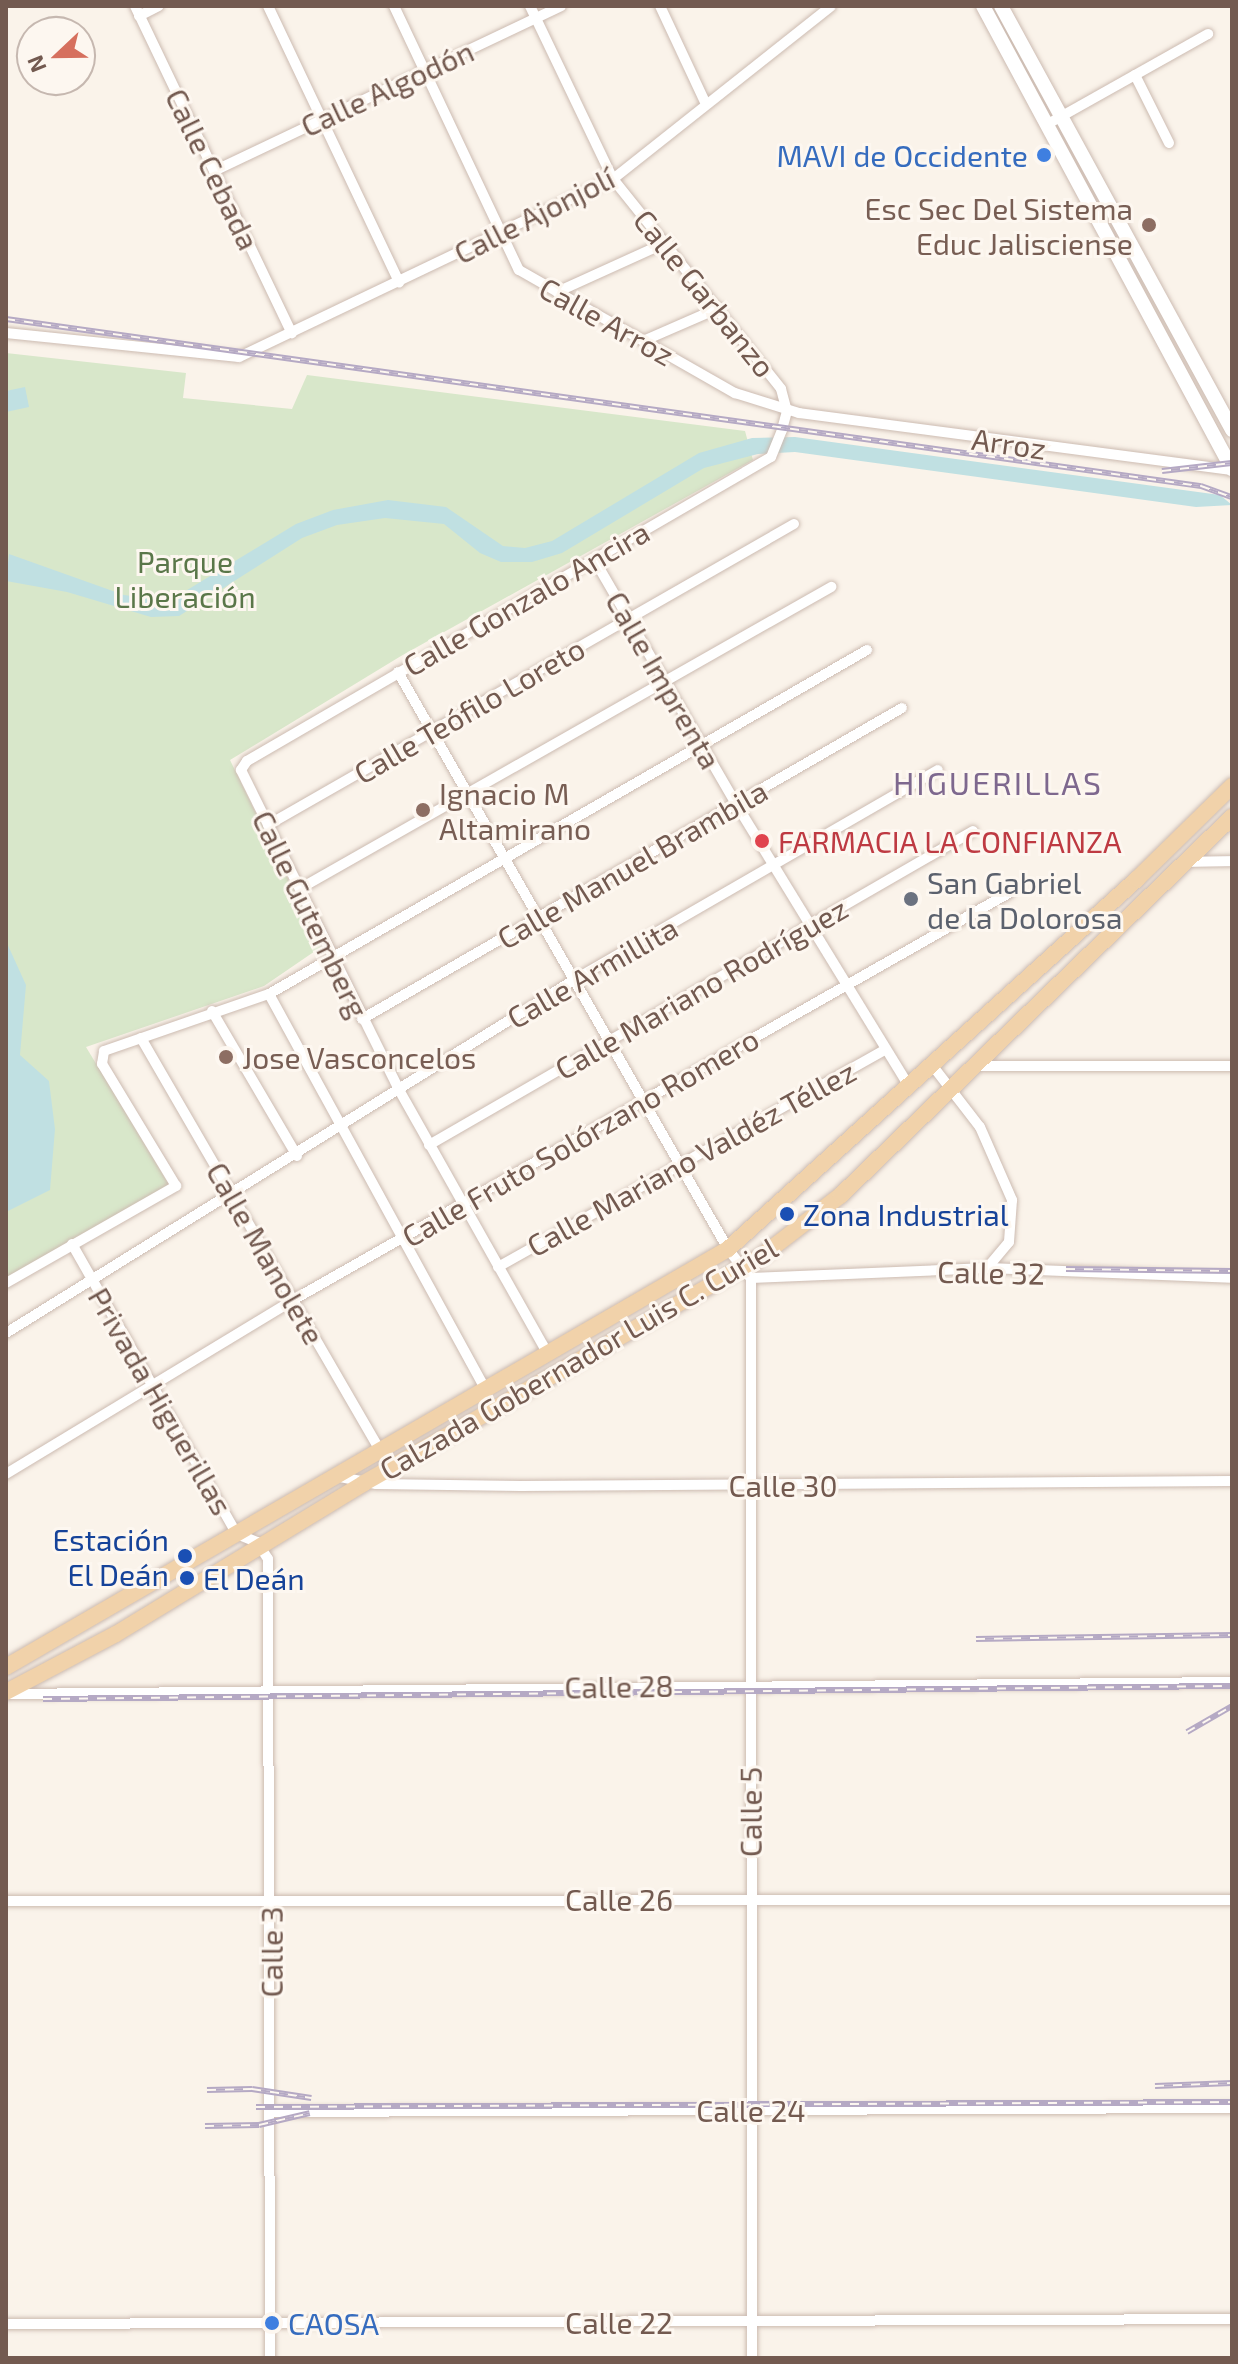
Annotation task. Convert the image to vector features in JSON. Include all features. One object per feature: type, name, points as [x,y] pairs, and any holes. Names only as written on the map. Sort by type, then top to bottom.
[{"type":"main road","name":"Calzada Gobernador Luis C. Curiel","points":[[6,1667],[728,1249],[932,1065],[1232,786]]},
{"type":"main road","name":"Calzada Gobernador Luis C. Curiel","points":[[6,1693],[262,1547],[390,1468],[746,1274],[841,1195],[1232,817]]},
{"type":"street","points":[[137,11],[159,6]]},
{"type":"street","points":[[268,6],[399,282]]},
{"type":"street","name":"Calle Arroz","points":[[394,6],[519,270],[735,393],[787,411]]},
{"type":"street","name":"Calle Garbanzo","points":[[530,6],[613,179],[667,242],[781,389],[787,411]]},
{"type":"street","name":"Calle Algodón","points":[[214,171],[561,6]]},
{"type":"street","points":[[660,6],[706,104]]},
{"type":"street","name":"Calle Ajonjolí","points":[[6,333],[229,359],[292,333],[613,179],[818,10],[831,6]]},
{"type":"street","points":[[983,6],[1232,470]]},
{"type":"street","points":[[1001,6],[1232,430]]},
{"type":"street","name":"Calle Cebada","points":[[137,11],[292,333]]},
{"type":"street","points":[[1046,125],[1208,34]]},
{"type":"street","points":[[1135,75],[1169,143]]},
{"type":"street","points":[[557,292],[667,242]]},
{"type":"street","points":[[643,341],[719,308]]},
{"type":"street","name":"Arroz","points":[[787,411],[1232,470]]},
{"type":"street","name":"Calle Gonzalo Ancira","points":[[242,766],[398,672],[771,457],[787,411]]},
{"type":"street","name":"Calle Teófilo Loreto","points":[[268,825],[794,524]]},
{"type":"street","name":"Calle Imprenta","points":[[594,559],[736,804],[777,866],[884,1050],[909,1086]]},
{"type":"street","points":[[301,888],[831,587]]},
{"type":"street","points":[[6,1283],[176,1186],[100,1057],[212,1011],[269,994],[331,955],[867,650]]},
{"type":"street","points":[[398,672],[728,1249],[746,1274]]},
{"type":"street","name":"Calle Manuel Brambila","points":[[362,1019],[902,708]]},
{"type":"street","name":"Calle Gutemberg","points":[[242,766],[362,1019],[429,1145],[548,1354]]},
{"type":"street","name":"Calle Armillita","points":[[6,1333],[297,1156],[398,1088],[574,980],[777,866],[938,770]]},
{"type":"street","name":"Calle Mariano Rodríguez","points":[[429,1145],[973,831]]},
{"type":"street","points":[[1186,862],[1232,861]]},
{"type":"street","name":"Calle Fruto Solórzano Romero","points":[[6,1474],[293,1300],[1009,893]]},
{"type":"street","points":[[269,994],[344,1126],[348,1145],[485,1389]]},
{"type":"street","points":[[212,1011],[297,1156]]},
{"type":"street","name":"Calle Manolete","points":[[141,1038],[390,1468]]},
{"type":"street","name":"Calle Mariano Valdéz Téllez","points":[[498,1267],[884,1050]]},
{"type":"street","points":[[932,1065],[980,1127],[1012,1200],[1009,1242],[987,1268]]},
{"type":"street","points":[[971,1066],[1232,1066]]},
{"type":"street","name":"Privada Higuerillas","points":[[72,1244],[237,1534],[262,1547]]},
{"type":"street","name":"Calle 32","points":[[746,1274],[987,1268],[1232,1278]]},
{"type":"street","name":"Calle 5","points":[[746,1274],[752,2358]]},
{"type":"street","name":"Calle 30","points":[[334,1476],[364,1483],[749,1486],[1232,1481]]},
{"type":"street","name":"Calle 3","points":[[262,1547],[268,1559],[270,1691],[270,2358]]},
{"type":"street","name":"Calle 28","points":[[6,1693],[1232,1682]]},
{"type":"street","name":"Calle 26","points":[[6,1901],[1232,1900]]},
{"type":"street","name":"Calle 24","points":[[271,2112],[1232,2108]]},
{"type":"street","name":"Calle 22","points":[[6,2324],[1232,2319]]},
{"type":"green space","name":"Parque Liberación","points":[[6,353],[186,373],[183,398],[292,409],[307,375],[745,431],[753,460],[401,656],[230,760],[321,947],[264,986],[86,1047],[169,1185],[6,1281]]},
{"type":"water","points":[[25,387],[29,407],[6,412],[6,391]]},
{"type":"water","points":[[795,437],[1220,495],[1232,505],[1196,507],[795,452],[758,454],[704,468],[562,553],[532,562],[501,562],[480,553],[444,524],[385,518],[337,525],[302,538],[179,616],[151,617],[67,592],[6,581],[9,554],[124,595],[169,601],[296,524],[333,510],[388,500],[446,507],[503,546],[525,548],[552,541],[699,453],[752,438]]},
{"type":"water","points":[[6,941],[26,985],[20,1055],[49,1081],[55,1129],[50,1190],[6,1212]]},
{"type":"railway","points":[[6,319],[1201,486],[1232,497]]},
{"type":"railway","points":[[1162,471],[1232,463]]},
{"type":"railway","points":[[1066,1269],[1232,1271]]},
{"type":"railway","points":[[976,1639],[1232,1635]]},
{"type":"railway","points":[[43,1699],[1232,1686]]},
{"type":"railway","points":[[1187,1732],[1232,1706]]},
{"type":"railway","points":[[1155,2086],[1232,2083]]},
{"type":"railway","points":[[207,2090],[252,2089],[311,2098]]},
{"type":"railway","points":[[256,2107],[1232,2102]]},
{"type":"railway","points":[[205,2126],[259,2125],[310,2113]]},
{"type":"place","name":"MAVI de Occidente","points":[[1044,155]]},
{"type":"place","name":"Esc Sec Del Sistema Educ Jalisciense","points":[[1149,225]]},
{"type":"place","name":"Ignacio M Altamirano","points":[[423,810]]},
{"type":"place","name":"FARMACIA LA CONFIANZA","points":[[762,841]]},
{"type":"place","name":"San Gabriel de la Dolorosa","points":[[911,899]]},
{"type":"place","name":"Jose Vasconcelos","points":[[226,1057]]},
{"type":"place","name":"Zona Industrial","points":[[787,1214]]},
{"type":"place","name":"Estación El Deán","points":[[185,1556]]},
{"type":"place","name":"El Deán","points":[[187,1578]]},
{"type":"place","name":"CAOSA","points":[[272,2323]]},
{"type":"district","name":"HIGUERILLAS","points":[[998,782]]}]
